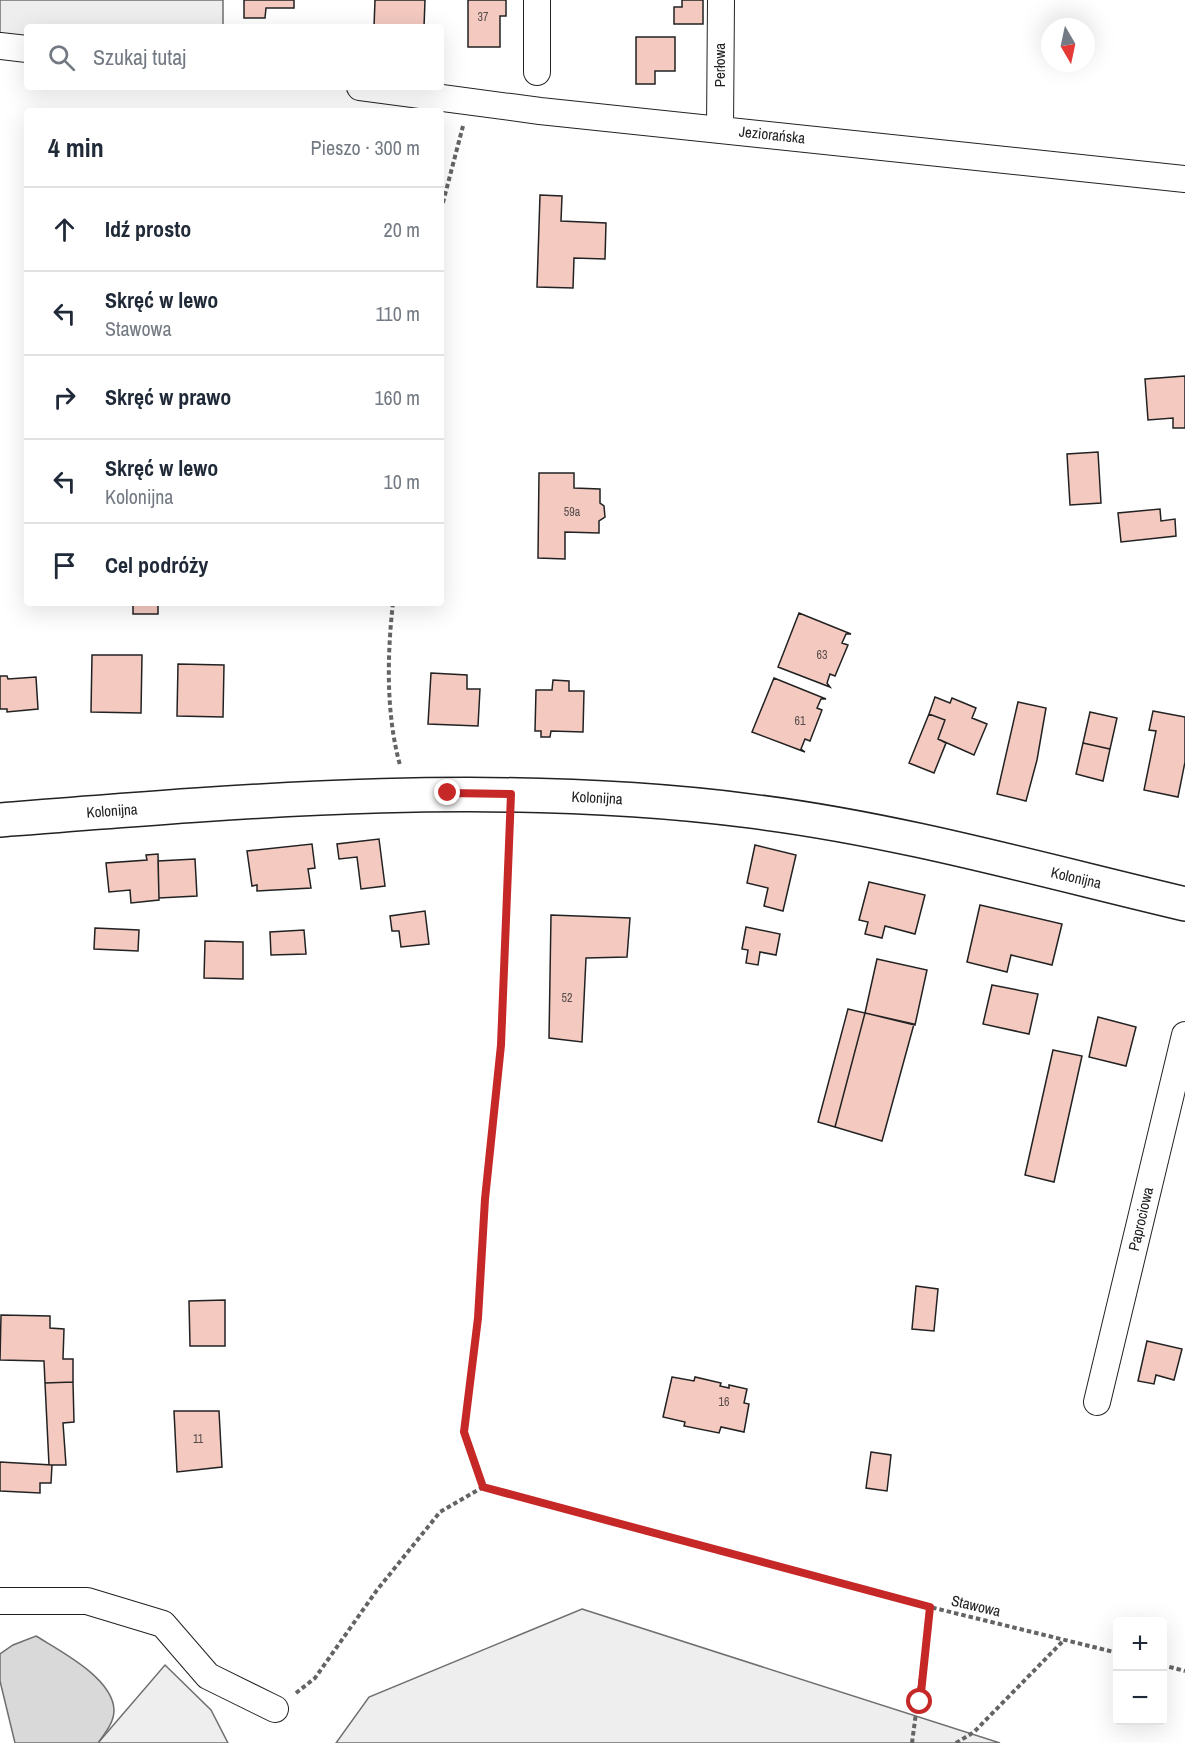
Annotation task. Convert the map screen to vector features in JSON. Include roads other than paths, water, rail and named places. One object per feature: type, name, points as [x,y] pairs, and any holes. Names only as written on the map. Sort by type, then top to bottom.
[{"type":"street","points":[[537,0],[537,72]]},
{"type":"street","name":"Perłowa","points":[[720,129],[721,0]]},
{"type":"street","points":[[0,46],[24,49]]},
{"type":"street","name":"Jeziorańska","points":[[384,90],[1185,179]]},
{"type":"street","name":"Kolonijna","points":[[0,820],[246,801],[411,793],[511,794],[691,804],[834,823],[1185,904]]},
{"type":"street","name":"Paprociowa","points":[[1097,1402],[1185,1035]]},
{"type":"street","points":[[0,1601],[87,1601],[163,1624],[208,1676],[275,1709]]}]
